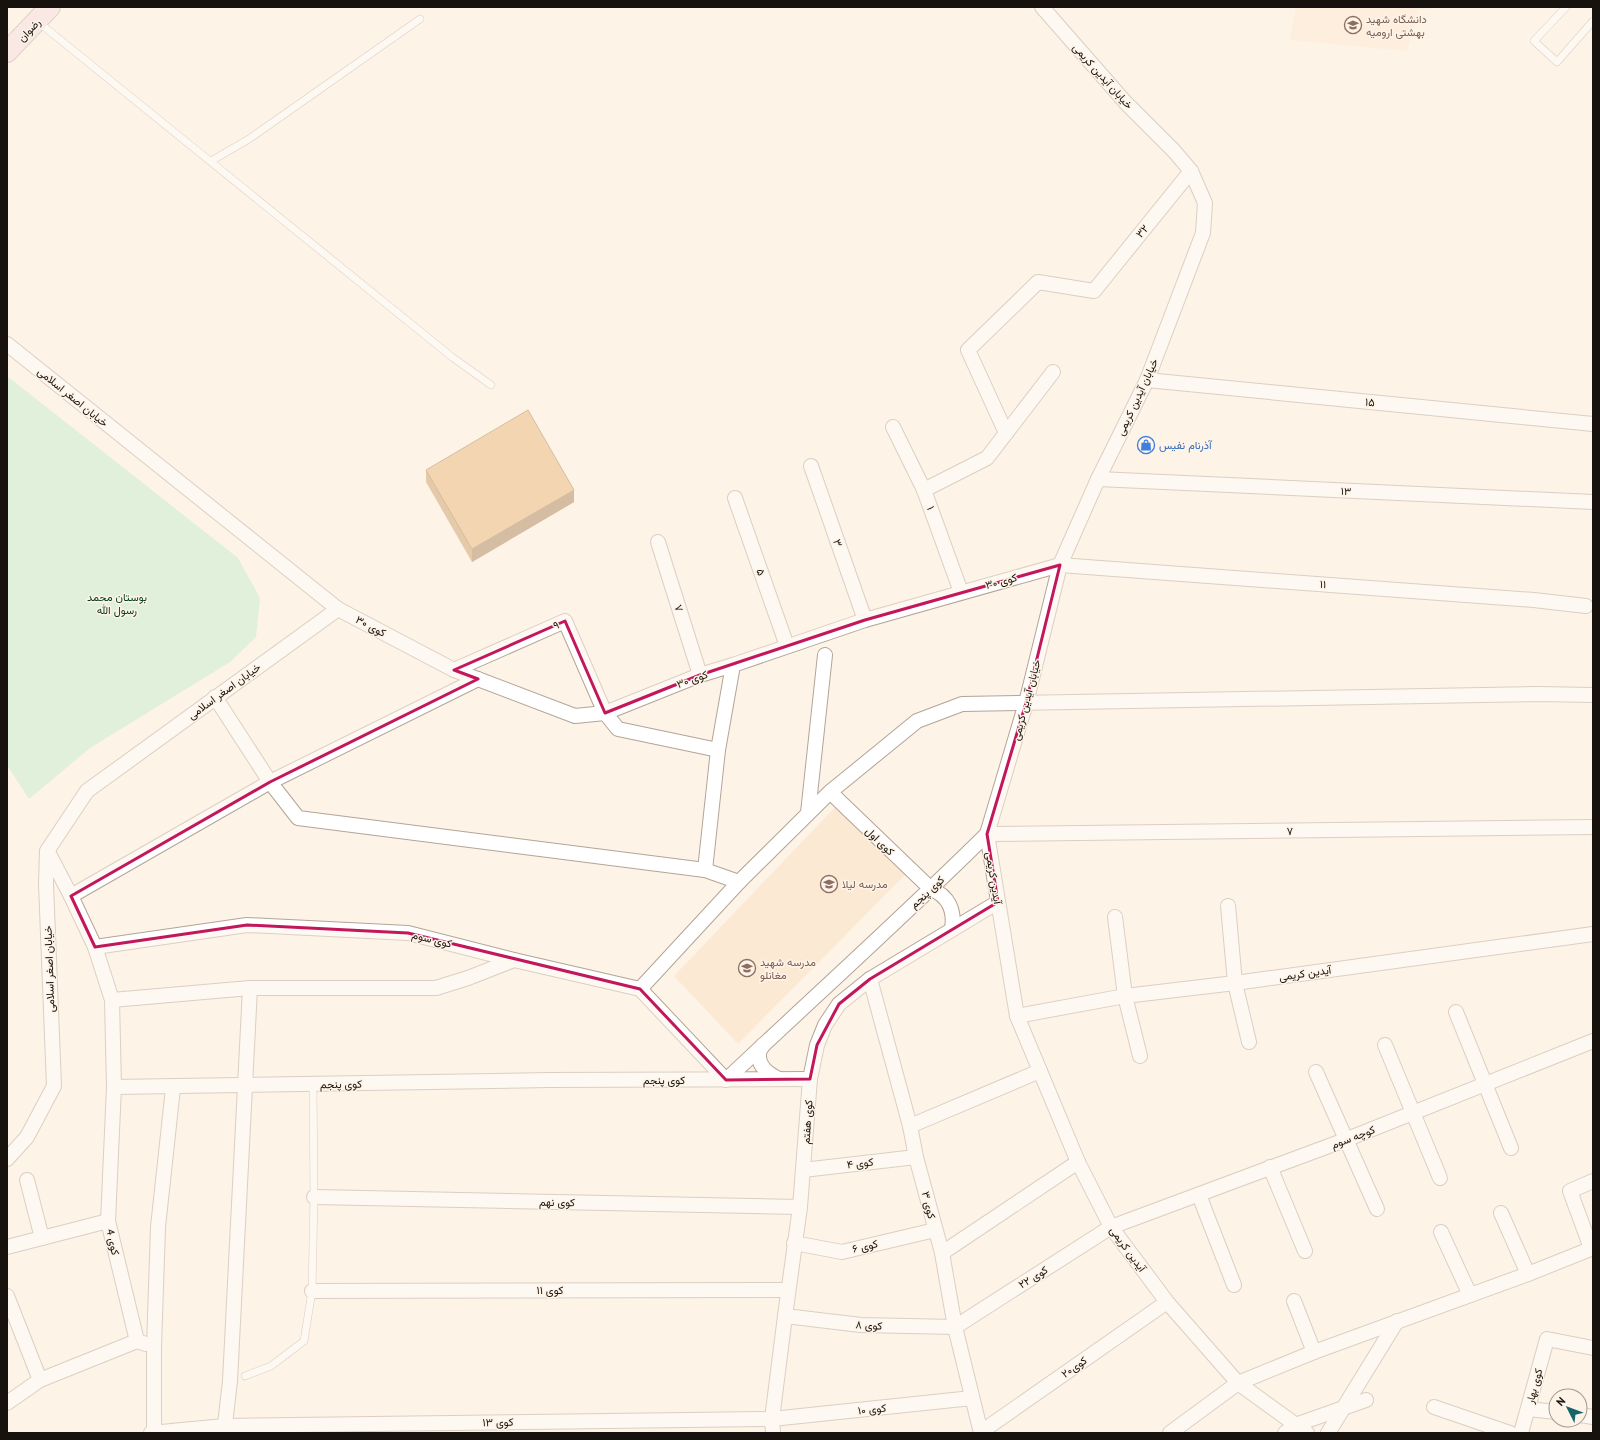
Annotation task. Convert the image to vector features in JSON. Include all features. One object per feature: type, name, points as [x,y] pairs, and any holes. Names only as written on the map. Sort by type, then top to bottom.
[{"type":"main road","name":"رضوان","points":[[7,52],[43,14]]},
{"type":"street","name":"خیابان آیدین کریمی","points":[[987,834],[1026,703],[1060,565],[1098,480],[1147,380],[1203,233],[1204,203],[1191,171],[1174,151],[1126,103],[1042,7]]},
{"type":"street","name":"۳۲","points":[[1006,433],[968,350],[1038,282],[1094,291],[1191,171]]},
{"type":"street","name":"خیابان اصغر اسلامی","points":[[7,344],[338,609],[87,791],[47,851],[46,892],[54,1086],[27,1137],[7,1159]]},
{"type":"street","points":[[924,490],[987,458],[1053,372]]},
{"type":"street","name":"۱۵","points":[[1147,380],[1593,424]]},
{"type":"street","name":"۱","points":[[893,427],[924,490],[961,592]]},
{"type":"street","name":"۳","points":[[811,466],[865,620]]},
{"type":"street","name":"۱۳","points":[[1098,480],[1593,502]]},
{"type":"street","name":"۵","points":[[735,498],[787,646]]},
{"type":"street","name":"۷","points":[[658,542],[700,674]]},
{"type":"street","name":"کوی ۳۰","points":[[338,609],[454,670],[575,716],[605,713],[700,674],[734,665],[865,620],[1060,565]]},
{"type":"street","name":"۱۱","points":[[1060,565],[1534,600],[1586,606]]},
{"type":"street","name":"۹","points":[[454,670],[565,621],[605,713]]},
{"type":"street","points":[[808,813],[825,655]]},
{"type":"street","points":[[705,870],[718,750],[734,665]]},
{"type":"street","points":[[71,896],[270,782],[478,679]]},
{"type":"street","points":[[810,1079],[726,1080],[640,989],[739,882],[808,813],[830,792],[917,721],[962,704],[1528,694],[1593,695]]},
{"type":"street","points":[[215,698],[270,782],[298,818],[705,870],[739,882]]},
{"type":"street","points":[[605,713],[618,729],[718,750]]},
{"type":"street","name":"کوی اول","points":[[830,792],[930,890],[937,892],[944,897],[950,904],[953,912],[954,920],[952,929]]},
{"type":"street","name":"۷","points":[[987,834],[1593,827]]},
{"type":"street","name":"کوی پنجم","points":[[114,1088],[549,1080],[726,1080],[876,938],[930,890],[987,834]]},
{"type":"street","name":"آیدین کریمی","points":[[987,834],[1017,1016],[1078,1162],[1111,1227],[1167,1302],[1238,1383],[1296,1430]]},
{"type":"street","points":[[47,851],[71,896],[95,947],[112,1000],[114,1088],[108,1221]]},
{"type":"street","name":"کوی هفتم","points":[[773,1426],[788,1290],[804,1170],[810,1079],[816,1046],[825,1025],[839,1004],[870,979],[998,902]]},
{"type":"street","points":[[1228,906],[1235,983],[1249,1042]]},
{"type":"street","points":[[1115,917],[1125,996],[1140,1056]]},
{"type":"street","name":"کوی سوم","points":[[95,947],[247,925],[408,932],[514,960],[640,989]]},
{"type":"street","name":"آیدین کریمی","points":[[1017,1016],[1125,996],[1235,983],[1593,934]]},
{"type":"street","points":[[112,1000],[250,988],[436,988],[468,978],[514,960]]},
{"type":"street","name":"کوی ۳","points":[[870,979],[910,1126],[916,1157],[942,1253],[955,1327],[981,1433]]},
{"type":"street","points":[[224,1429],[230,1381],[250,988]]},
{"type":"street","points":[[1456,1012],[1511,1148]]},
{"type":"street","name":"کوچه سوم","points":[[1111,1227],[1345,1140],[1593,1041]]},
{"type":"street","points":[[763,1045],[759,1054],[762,1065],[768,1074],[779,1079]]},
{"type":"street","points":[[1385,1045],[1440,1178]]},
{"type":"street","points":[[910,1126],[1040,1071]]},
{"type":"street","points":[[1316,1072],[1377,1209]]},
{"type":"street","points":[[153,1432],[158,1227],[173,1088]]},
{"type":"street","name":"کوی ۴","points":[[804,1170],[916,1157]]},
{"type":"street","points":[[942,1253],[1078,1162]]},
{"type":"street","points":[[1270,1167],[1305,1251]]},
{"type":"street","points":[[27,1180],[42,1238]]},
{"type":"street","points":[[1170,1433],[1238,1383],[1314,1352],[1528,1274],[1592,1248],[1570,1190],[1593,1181]]},
{"type":"street","points":[[1199,1194],[1234,1285]]},
{"type":"street","name":"کوی نهم","points":[[314,1197],[800,1207]]},
{"type":"street","points":[[1501,1213],[1528,1274]]},
{"type":"street","name":"کوی 4","points":[[7,1247],[108,1221],[137,1341]]},
{"type":"street","name":"کوی ۲۲","points":[[955,1327],[1111,1227]]},
{"type":"street","name":"کوی ۶","points":[[794,1242],[842,1252],[935,1230]]},
{"type":"street","points":[[1442,1232],[1470,1295]]},
{"type":"street","name":"کوی ۱۱","points":[[312,1291],[788,1290]]},
{"type":"street","points":[[7,1296],[40,1380]]},
{"type":"street","points":[[1294,1301],[1314,1352]]},
{"type":"street","name":"کوی۲۰","points":[[981,1433],[1167,1302]]},
{"type":"street","name":"کوی ۸","points":[[785,1316],[861,1325],[955,1327]]},
{"type":"street","points":[[1328,1433],[1397,1321]]},
{"type":"street","name":"کوی بهار","points":[[1521,1433],[1547,1339],[1593,1348]]},
{"type":"street","points":[[7,1403],[40,1380],[137,1341],[154,1346]]},
{"type":"street","name":"کوی ۱۰","points":[[773,1426],[972,1398]]},
{"type":"street","points":[[1296,1430],[1366,1400]]},
{"type":"street","points":[[1434,1407],[1510,1433]]},
{"type":"street","points":[[1528,1409],[1548,1411]]},
{"type":"street","name":"کوی ۱۳","points":[[153,1432],[224,1429],[773,1426]]},
{"type":"lane","points":[[1566,7],[1534,41],[1557,62],[1593,21]]},
{"type":"lane","points":[[43,14],[210,161],[452,357],[491,384]]},
{"type":"lane","points":[[210,161],[249,139],[420,19]]},
{"type":"lane","points":[[245,1376],[271,1366],[304,1341],[312,1291],[314,1197],[313,1084]]},
{"type":"highlighted area","points":[[1060,565],[1026,703],[987,834],[998,902],[870,979],[839,1004],[817,1045],[810,1079],[726,1080],[640,989],[408,933],[247,925],[95,947],[71,896],[270,782],[478,679],[454,670],[565,621],[605,713],[700,675],[865,620]]},
{"type":"shaded area","name":"دانشگاه شهید بهشتی ارومیه","points":[[1296,7],[1448,7],[1418,10],[1407,51],[1290,40]]},
{"type":"shaded area","points":[[838,804],[908,872],[738,1044],[674,976]]},
{"type":"green space","name":"بوستان محمد رسول الله","points":[[7,376],[238,558],[260,598],[256,637],[230,662],[90,748],[29,799],[7,765]]},
{"type":"building","points":[[528,410],[574,490],[472,549],[426,470]]},
{"type":"place","name":"دانشگاه شهید بهشتی ارومیه","points":[[1353,25]]},
{"type":"place","name":"آذرنام نفیس","points":[[1146,445]]},
{"type":"place","name":"مدرسه لیلا","points":[[829,884]]},
{"type":"place","name":"مدرسه شهید مغانلو","points":[[747,968]]}]
